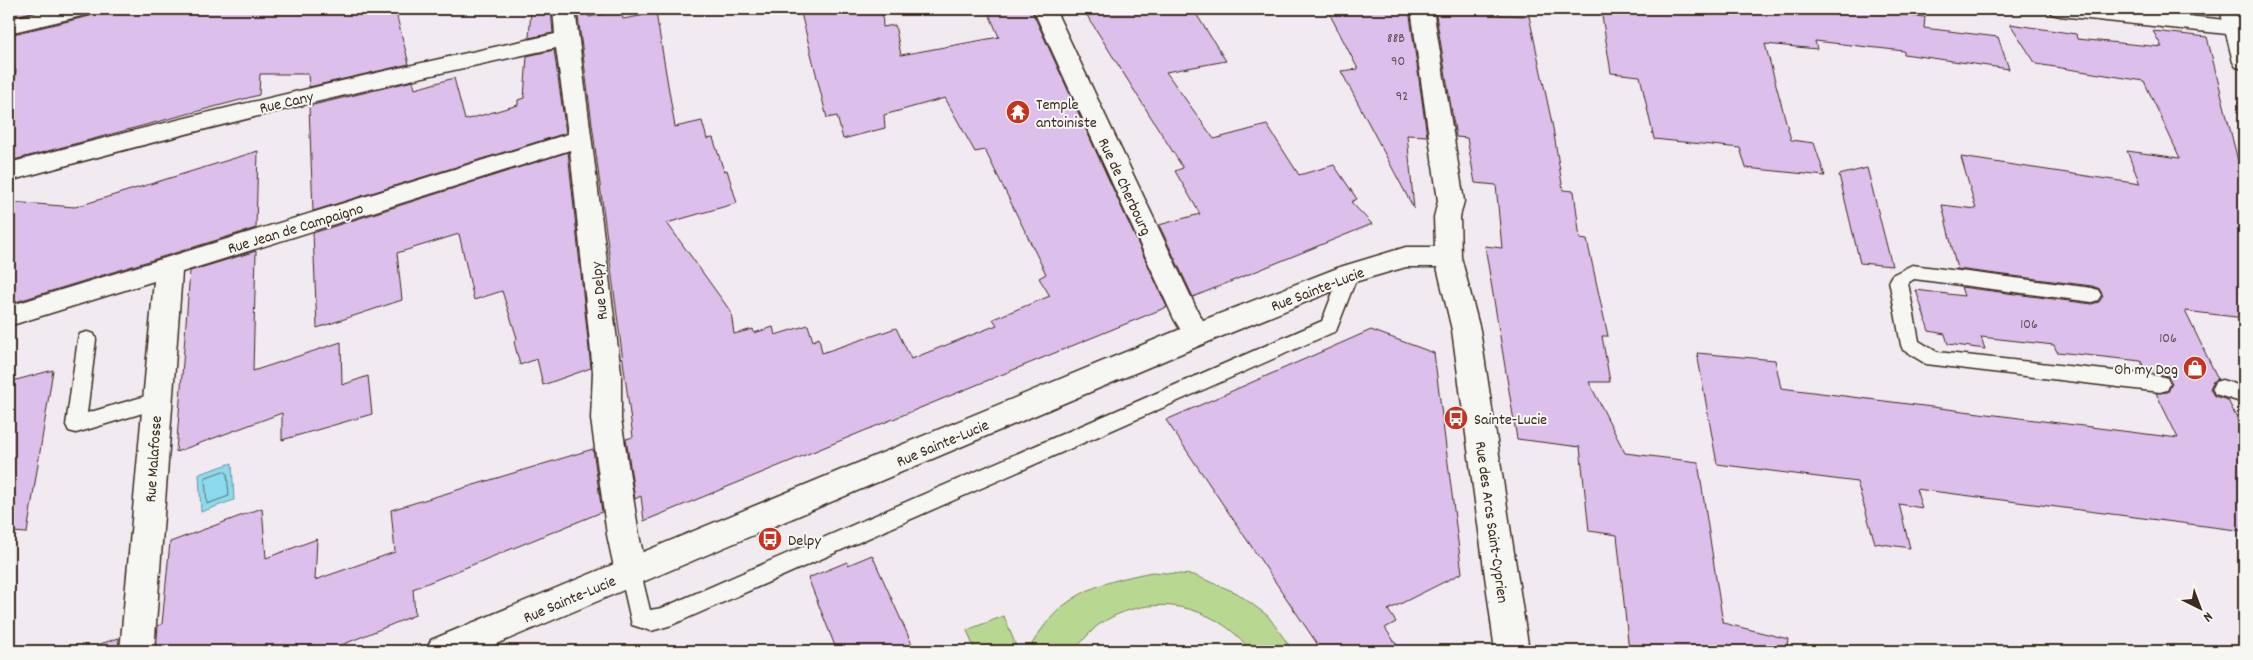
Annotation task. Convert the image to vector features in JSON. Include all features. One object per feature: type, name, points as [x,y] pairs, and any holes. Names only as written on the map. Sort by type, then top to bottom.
[{"type":"street","points":[[9,26],[82,9]]},
{"type":"street","name":"Rue Delpy","points":[[564,9],[566,39],[581,138],[607,372],[606,419],[623,535],[631,572]]},
{"type":"street","name":"Rue de Cherbourg","points":[[1044,9],[1188,319],[1198,334]]},
{"type":"street","name":"Rue des Arcs Saint-Cyprien","points":[[1422,9],[1452,201],[1447,217],[1448,257],[1466,330],[1512,651]]},
{"type":"street","points":[[2060,9],[2234,18],[2244,62]]},
{"type":"street","name":"Rue Cany","points":[[9,172],[190,124],[410,72],[566,39]]},
{"type":"street","name":"Rue Jean de Campaigno","points":[[9,316],[581,138]]},
{"type":"street","name":"Rue Sainte-Lucie","points":[[443,651],[1198,334],[1349,274],[1406,257],[1448,257]]},
{"type":"street","name":"Rue Malafosse","points":[[137,651],[156,401],[169,266]]},
{"type":"lane","points":[[2092,295],[1912,272],[1898,280],[1910,345],[1932,359],[2160,384]]},
{"type":"lane","points":[[631,572],[640,618],[651,621],[664,618],[1329,326],[1349,274]]},
{"type":"lane","points":[[87,339],[76,426],[156,401]]},
{"type":"lane","points":[[2222,388],[2244,395]]},
{"type":"green space","points":[[1152,572],[1194,575],[1237,593],[1268,616],[1293,651],[1251,651],[1236,635],[1218,622],[1199,613],[1179,607],[1158,605],[1137,608],[1117,615],[1097,626],[1073,651],[1028,651],[1052,617],[1079,595],[1112,582]]},
{"type":"green space","points":[[1004,616],[1018,651],[975,651],[967,630]]},
{"type":"water","points":[[232,463],[234,500],[201,512],[199,474]]},
{"type":"building","points":[[9,9],[46,9],[9,17]]},
{"type":"building","points":[[95,9],[395,9],[409,64],[309,87],[308,74],[260,74],[259,95],[10,161],[14,135],[9,137],[9,115],[16,70],[9,71],[9,35],[90,16]]},
{"type":"building","points":[[531,9],[551,9],[553,33],[529,38]]},
{"type":"building","points":[[577,9],[588,9],[589,17],[621,11],[623,19],[656,13],[675,127],[702,121],[707,139],[713,138],[724,171],[727,170],[737,203],[667,223],[731,312],[734,334],[753,329],[754,333],[773,327],[775,335],[808,325],[813,341],[819,338],[822,353],[896,328],[911,359],[997,325],[993,319],[1050,296],[1039,278],[1046,274],[985,150],[975,152],[945,98],[884,115],[885,128],[843,139],[837,116],[827,118],[800,9],[882,9],[883,27],[895,25],[901,55],[999,37],[987,9],[1031,9],[1167,307],[644,521],[641,496],[635,499],[626,439],[633,437]]},
{"type":"building","points":[[1083,9],[1193,9],[1226,61],[1166,72],[1214,139],[1267,125],[1299,175],[1334,165],[1357,199],[1351,202],[1372,224],[1193,297],[1159,225],[1200,214],[1175,171],[1183,168]]},
{"type":"building","points":[[1327,9],[1409,9],[1427,136],[1407,135],[1414,209],[1341,71],[1358,69]]},
{"type":"building","points":[[1435,9],[1498,9],[1499,15],[1529,16],[1553,128],[1563,190],[1574,191],[1580,239],[1587,240],[1608,336],[1602,336],[1610,382],[1589,382],[1625,453],[1698,462],[1723,623],[1788,639],[1786,651],[1629,651],[1617,535],[1589,531],[1580,447],[1517,439],[1485,246],[1502,248],[1496,185],[1475,183],[1467,138],[1456,137]]},
{"type":"building","points":[[1601,9],[1844,9],[1925,17],[1924,28],[1998,37],[2009,69],[1904,54],[1904,51],[1815,41],[1817,49],[1765,44],[1791,140],[1814,143],[1825,176],[1746,168],[1740,148],[1654,139],[1640,76],[1611,73]]},
{"type":"building","points":[[2010,24],[2076,34],[2077,39],[2162,47],[2153,31],[2207,37],[2244,185],[2244,318],[2185,311],[2218,379],[2213,381],[2210,389],[2214,396],[2228,400],[2244,433],[2244,531],[1916,489],[1922,508],[1899,504],[1910,548],[1875,543],[1857,482],[1717,464],[1697,353],[1775,360],[1781,388],[2178,438],[2156,393],[2168,392],[2172,383],[2168,376],[2146,373],[2141,361],[2057,352],[2054,345],[1981,337],[1985,349],[1948,344],[1945,334],[1929,331],[1916,290],[1964,296],[1961,287],[2092,304],[2099,302],[2103,296],[2100,289],[2092,286],[1957,269],[1942,205],[1976,209],[1961,157],[2140,184],[2127,151],[2180,158],[2144,81],[2036,64]]},
{"type":"building","points":[[554,50],[566,133],[313,211],[309,106],[413,81],[415,89],[454,78],[465,120],[518,105],[518,100],[524,98],[527,56]]},
{"type":"building","points":[[258,151],[256,228],[9,304],[11,202],[75,207]]},
{"type":"building","points":[[568,152],[591,368],[543,385],[537,359],[520,365],[514,342],[517,338],[502,291],[474,300],[459,234],[397,253],[402,300],[317,328],[313,233]]},
{"type":"building","points":[[1867,168],[1892,266],[1860,263],[1839,175]]},
{"type":"building","points":[[256,251],[253,371],[341,342],[342,385],[368,376],[372,414],[282,440],[282,413],[176,452],[190,271]]},
{"type":"building","points":[[1371,330],[1434,353],[1462,573],[1388,610],[1396,622],[1385,628],[1401,651],[1322,651],[1166,420]]},
{"type":"building","points":[[53,370],[27,533],[9,532],[9,382]]},
{"type":"building","points":[[593,449],[602,512],[413,589],[415,615],[327,651],[156,651],[158,626],[162,624],[170,542],[262,508],[266,558],[317,539],[315,580],[395,552],[391,510]]},
{"type":"building","points":[[872,555],[915,651],[837,651],[808,578],[847,562],[848,565]]},
{"type":"building","points":[[119,638],[118,651],[101,651],[100,644]]},
{"type":"place","name":"Temple antoiniste","points":[[1018,112]]},
{"type":"place","name":"Oh my Dog","points":[[2195,368]]},
{"type":"place","name":"Sainte-Lucie","points":[[1456,418]]},
{"type":"place","name":"Delpy","points":[[770,539]]}]
